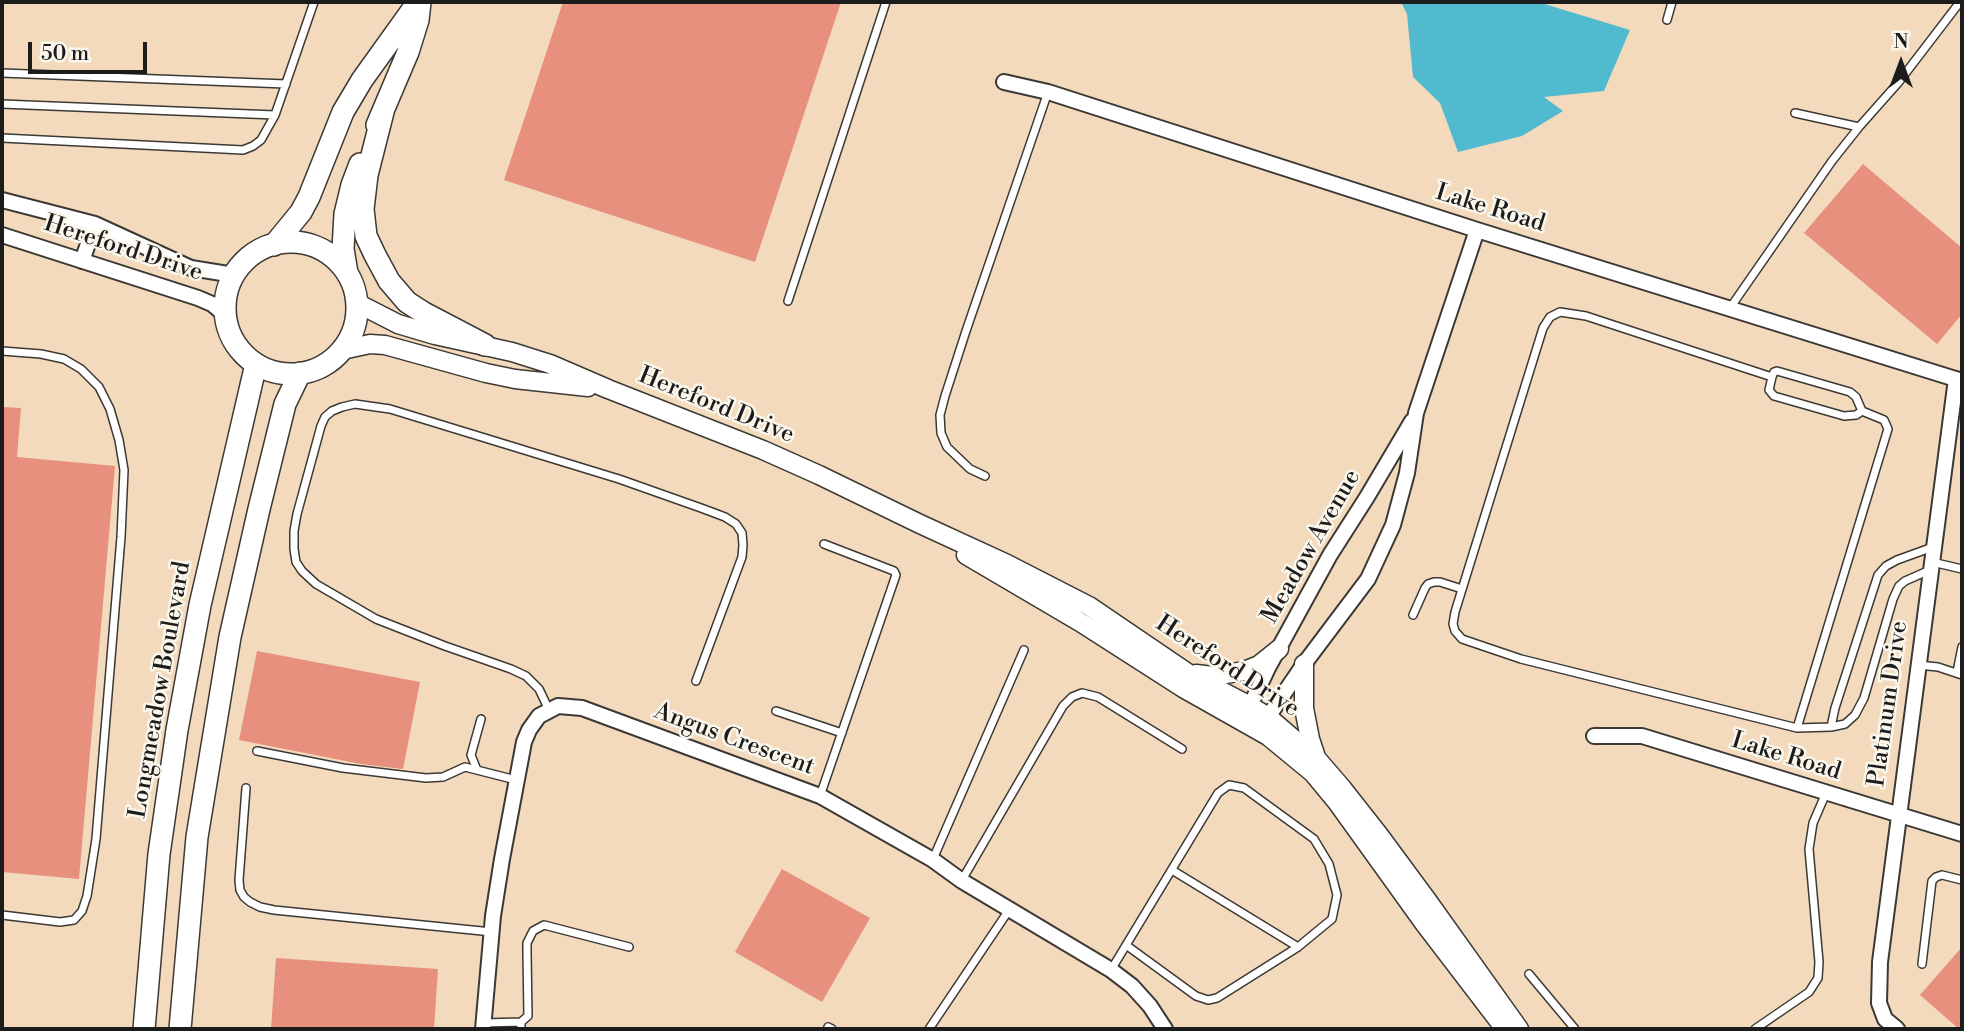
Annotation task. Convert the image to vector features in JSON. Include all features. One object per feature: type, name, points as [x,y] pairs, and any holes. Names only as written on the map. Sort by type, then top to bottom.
[{"type":"main road","points":[[347,273],[333,258],[315,247],[295,243],[274,245],[258,251],[245,261],[234,275],[225,301],[225,315],[231,335],[242,353],[256,364],[272,371],[300,373],[316,369],[330,361],[342,350],[351,336],[357,303],[347,273],[343,249],[345,214],[352,185],[365,151],[408,52],[418,20],[419,2]]},
{"type":"main road","points":[[274,245],[301,212],[309,197],[349,101],[390,38],[419,2]]},
{"type":"main road","points":[[383,112],[367,175],[363,209],[366,236],[374,255],[389,281],[407,302],[485,345]]},
{"type":"main road","name":"Longmeadow Boulevard","points":[[144,1029],[159,854],[177,730],[200,605],[256,364]]},
{"type":"main road","points":[[180,1029],[197,837],[230,637],[258,509],[285,404],[300,373]]},
{"type":"street","name":"Lake Road","points":[[1003,82],[1048,92],[1477,230],[1959,380]]},
{"type":"street","name":"Hereford Drive","points":[[2,200],[95,224],[191,268],[234,275]]},
{"type":"street","points":[[82,261],[95,224]]},
{"type":"street","name":"Meadow Avenue","points":[[1258,713],[1288,688],[1368,579],[1393,525],[1407,473],[1416,413],[1477,230]]},
{"type":"street","name":"Hereford Drive","points":[[2,235],[198,298],[212,304],[225,315]]},
{"type":"street","name":"Hereford Drive","points":[[357,303],[398,324],[550,364],[763,450],[1007,564],[1088,606],[1189,674],[1258,713],[1317,759],[1379,835],[1519,1029]]},
{"type":"street","name":"Hereford Drive","points":[[342,350],[370,344],[385,345],[496,375],[608,389]]},
{"type":"street","name":"Platinum Drive","points":[[1897,1029],[1885,1019],[1879,1003],[1880,962],[1917,665],[1959,380]]},
{"type":"street","name":"Meadow Avenue","points":[[1258,713],[1279,649],[1330,555],[1416,413]]},
{"type":"street","name":"Hereford Drive","points":[[919,524],[1183,688],[1269,736],[1313,773],[1505,1029]]},
{"type":"street","points":[[1189,674],[1213,676],[1244,671],[1259,665],[1279,649]]},
{"type":"street","points":[[1304,664],[1304,708],[1317,759]]},
{"type":"street","name":"Angus Crescent","points":[[549,709],[558,706],[582,708],[820,796],[933,860],[962,881],[1111,970],[1132,986],[1150,1006],[1165,1029]]},
{"type":"street","points":[[484,1026],[492,932],[516,780],[529,730],[538,716],[549,709]]},
{"type":"street","points":[[1233,715],[1258,713],[1269,736]]},
{"type":"street","name":"Lake Road","points":[[1594,736],[1642,736],[1962,834]]},
{"type":"lane","points":[[2,138],[243,149],[253,146],[261,140],[275,116],[314,2]]},
{"type":"lane","points":[[788,301],[886,2]]},
{"type":"lane","points":[[1667,20],[1672,2]]},
{"type":"lane","points":[[1730,308],[1832,161],[1898,83],[1960,2]]},
{"type":"lane","points":[[2,73],[286,84]]},
{"type":"lane","points":[[985,476],[970,469],[947,447],[941,433],[940,415],[1048,92]]},
{"type":"lane","points":[[2,104],[275,116]]},
{"type":"lane","points":[[1795,113],[1859,127]]},
{"type":"lane","points":[[1772,377],[1586,316],[1560,312],[1550,317],[1544,328],[1462,589],[1453,624],[1455,631],[1462,639],[1521,659],[1797,728],[1831,727],[1845,724],[1856,715],[1864,698],[1899,586],[1932,560]]},
{"type":"lane","points":[[2,351],[64,359],[81,369],[99,387],[110,409],[124,470],[97,825],[87,896],[82,912],[74,920],[60,922],[2,915]]},
{"type":"lane","points":[[1797,728],[1888,429],[1884,420],[1862,411],[1856,397],[1850,393],[1777,370],[1772,377],[1769,390],[1774,396],[1844,416],[1856,415],[1862,411]]},
{"type":"lane","points":[[549,709],[539,689],[526,676],[376,619],[316,584],[302,571],[296,562],[294,549],[297,514],[321,426],[332,411],[355,404],[390,409],[619,479],[725,517],[736,524],[742,533],[742,558],[696,681]]},
{"type":"lane","points":[[820,796],[896,575],[894,571],[824,544]]},
{"type":"lane","points":[[1831,727],[1878,575],[1886,566],[1897,560],[1932,560],[1962,569]]},
{"type":"lane","points":[[1413,615],[1428,584],[1440,582],[1462,589]]},
{"type":"lane","points":[[1917,665],[1960,673],[1962,647]]},
{"type":"lane","points":[[933,860],[1024,650]]},
{"type":"lane","points":[[962,881],[1063,706],[1072,697],[1082,693],[1098,697],[1182,749]]},
{"type":"lane","points":[[776,711],[842,733]]},
{"type":"lane","points":[[477,769],[471,755],[481,719]]},
{"type":"lane","points":[[257,751],[343,768],[426,778],[443,777],[466,767],[516,780]]},
{"type":"lane","points":[[1111,970],[1126,945],[1172,870],[1218,793],[1229,785],[1244,788],[1314,839],[1329,864],[1337,895],[1332,919],[1298,947],[1217,998],[1208,1000],[1196,996],[1126,945]]},
{"type":"lane","points":[[246,788],[239,880],[244,897],[250,902],[274,910],[492,932]]},
{"type":"lane","points":[[1755,1029],[1809,992],[1818,978],[1819,962],[1809,849],[1813,823],[1826,793]]},
{"type":"lane","points":[[1172,870],[1298,947]]},
{"type":"lane","points":[[1922,964],[1932,881],[1942,875],[1962,880]]},
{"type":"lane","points":[[929,1029],[1009,910]]},
{"type":"lane","points":[[484,1026],[521,1026],[528,1016],[527,943],[533,931],[544,925],[629,947]]},
{"type":"lane","points":[[1529,974],[1575,1029]]},
{"type":"water","points":[[1401,2],[1538,2],[1630,30],[1604,91],[1544,97],[1563,111],[1522,136],[1458,152],[1440,103],[1413,77],[1407,14]]},
{"type":"building","points":[[563,2],[841,2],[755,262],[504,180]]},
{"type":"building","points":[[1863,164],[1962,248],[1962,314],[1937,344],[1804,233]]},
{"type":"building","points":[[2,407],[21,408],[17,457],[115,466],[79,879],[2,872]]},
{"type":"building","points":[[257,651],[420,682],[403,769],[361,764],[239,740]]},
{"type":"building","points":[[782,869],[870,918],[822,1002],[735,952]]},
{"type":"building","points":[[1962,947],[1962,1029],[1959,1029],[1920,995]]},
{"type":"building","points":[[276,958],[438,969],[434,1029],[271,1029]]}]
